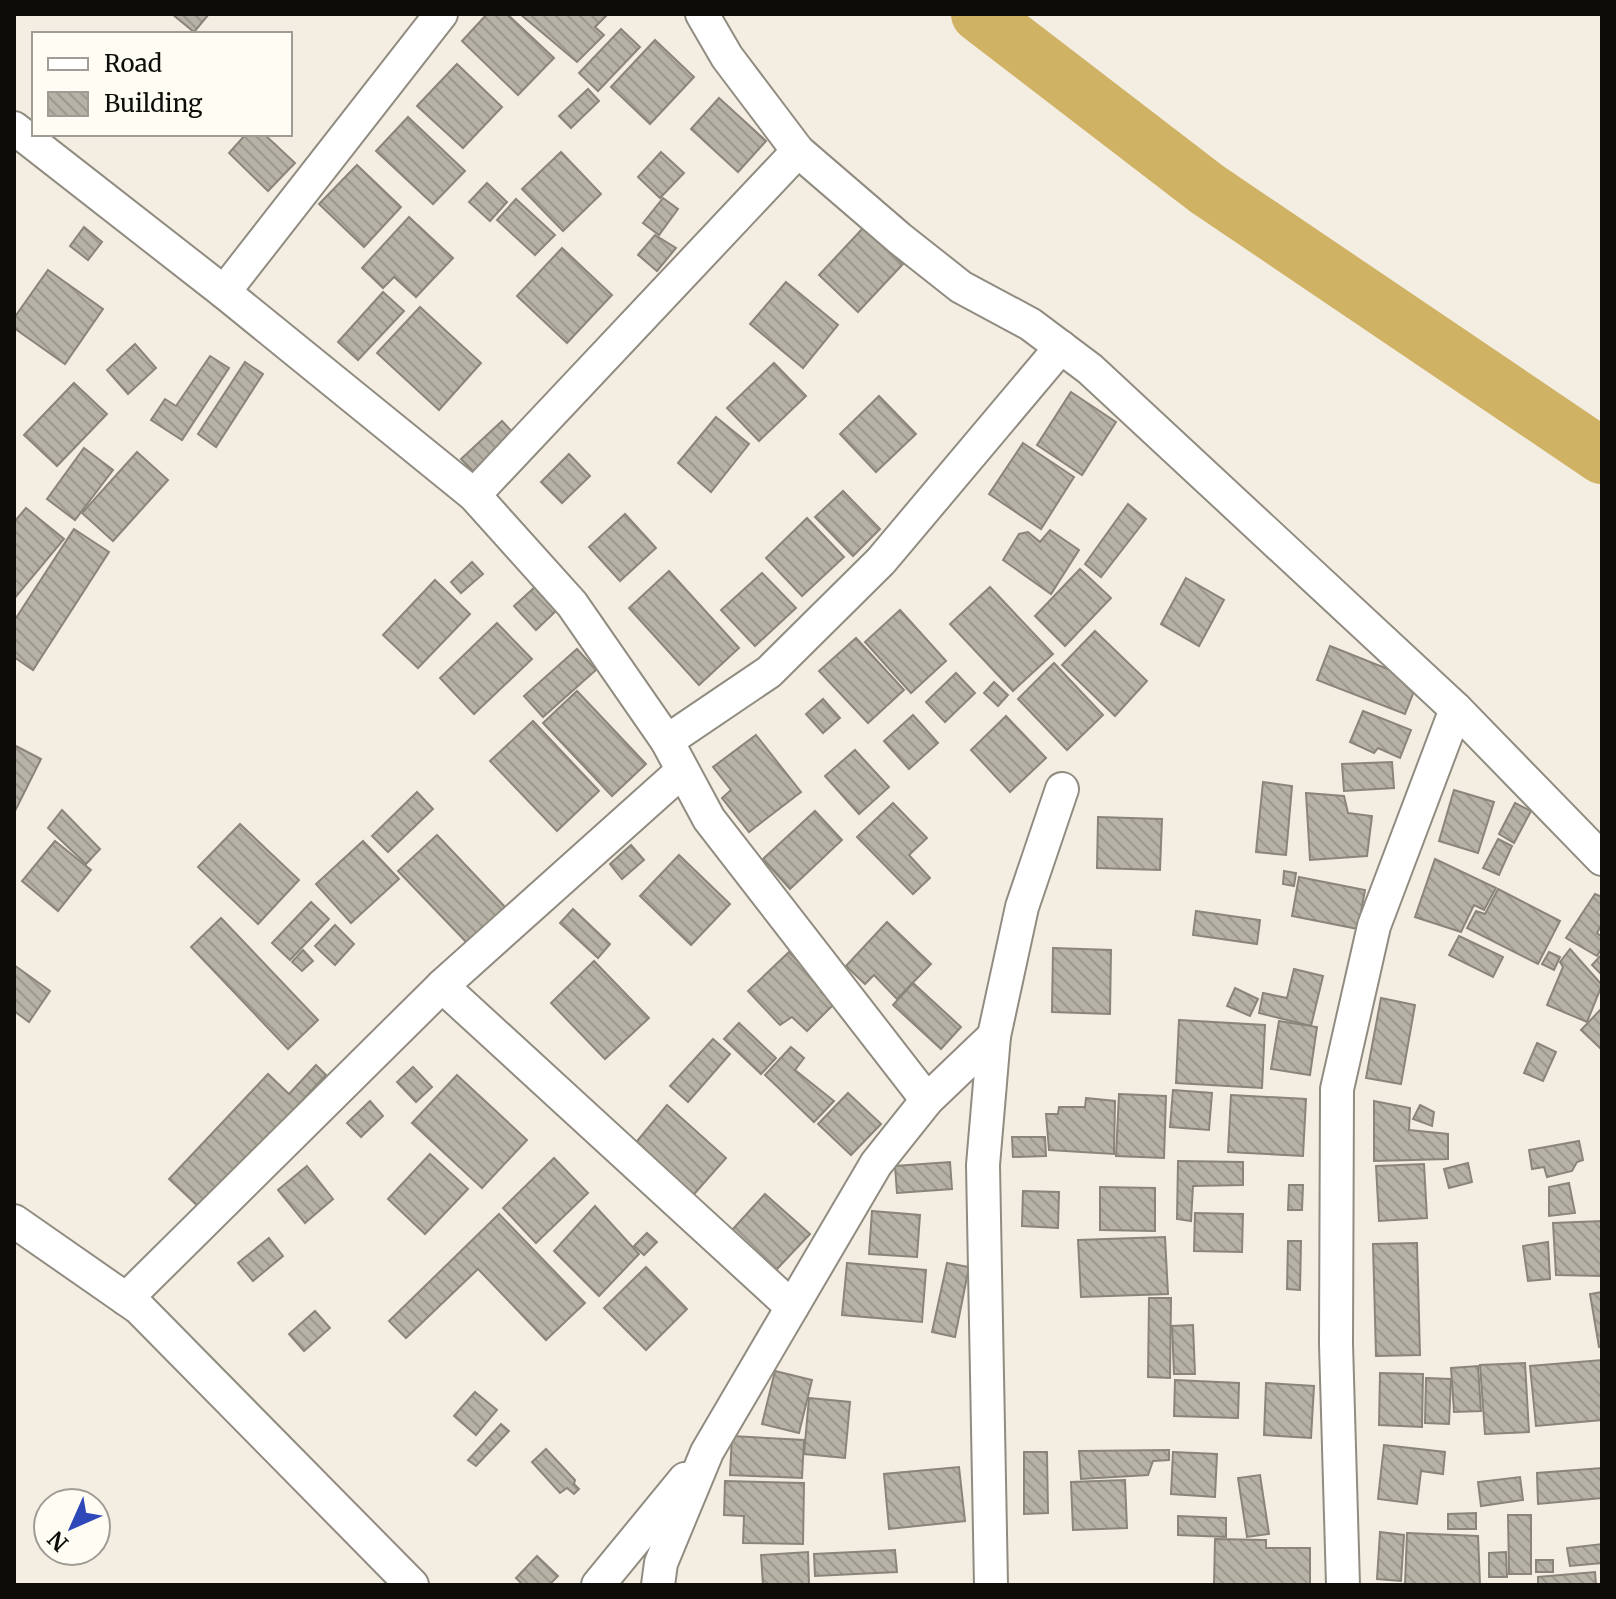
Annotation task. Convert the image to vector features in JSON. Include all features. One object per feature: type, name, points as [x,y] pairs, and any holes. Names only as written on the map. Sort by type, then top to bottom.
[{"type":"street","points":[[224,292],[441,14]]},
{"type":"street","points":[[702,14],[727,57],[798,151],[961,287],[1030,324],[1090,369],[1456,709],[1602,859]]},
{"type":"street","points":[[14,128],[224,292],[474,495],[572,604],[667,741],[709,819],[927,1100]]},
{"type":"street","points":[[474,495],[798,151]]},
{"type":"street","points":[[667,741],[769,672],[881,561],[1061,347]]},
{"type":"street","points":[[1343,1585],[1336,1344],[1337,1089],[1374,926],[1456,709]]},
{"type":"street","points":[[126,1299],[442,986],[682,771]]},
{"type":"street","points":[[991,1585],[983,1165],[994,1036],[1022,907],[1062,789]]},
{"type":"street","points":[[442,986],[792,1307]]},
{"type":"street","points":[[658,1585],[661,1563],[707,1452],[876,1164],[927,1100],[994,1036]]},
{"type":"street","points":[[14,1221],[139,1308],[412,1585]]},
{"type":"street","points":[[598,1585],[707,1452]]},
{"type":"building","points":[[172,14],[209,14],[194,32]]},
{"type":"building","points":[[487,14],[507,14],[554,58],[518,95],[462,41]]},
{"type":"building","points":[[520,14],[608,14],[595,27],[604,35],[577,62]]},
{"type":"building","points":[[621,29],[640,47],[598,91],[579,73]]},
{"type":"building","points":[[655,40],[694,77],[650,124],[611,87]]},
{"type":"building","points":[[457,64],[502,107],[463,148],[417,106]]},
{"type":"building","points":[[588,89],[599,101],[571,128],[559,116]]},
{"type":"building","points":[[719,98],[766,141],[738,172],[691,129]]},
{"type":"building","points":[[408,117],[465,171],[433,204],[376,151]]},
{"type":"building","points":[[244,136],[266,136],[295,163],[268,191],[229,153]]},
{"type":"building","points":[[561,152],[601,194],[563,231],[522,189]]},
{"type":"building","points":[[661,152],[684,173],[660,198],[638,177]]},
{"type":"building","points":[[357,165],[401,207],[364,247],[319,204]]},
{"type":"building","points":[[487,183],[507,202],[490,221],[469,202]]},
{"type":"building","points":[[663,198],[678,209],[659,235],[643,223]]},
{"type":"building","points":[[516,199],[555,235],[535,255],[497,220]]},
{"type":"building","points":[[409,217],[453,258],[416,297],[394,277],[383,288],[362,268]]},
{"type":"building","points":[[84,227],[102,242],[88,260],[70,246]]},
{"type":"building","points":[[864,227],[903,264],[858,312],[819,275]]},
{"type":"building","points":[[655,235],[676,248],[657,271],[638,255]]},
{"type":"building","points":[[562,248],[612,295],[567,343],[517,296]]},
{"type":"building","points":[[48,270],[103,309],[65,364],[14,328],[14,318]]},
{"type":"building","points":[[786,282],[838,325],[803,368],[750,324]]},
{"type":"building","points":[[383,292],[404,311],[358,360],[338,342]]},
{"type":"building","points":[[420,307],[481,363],[439,410],[377,353]]},
{"type":"building","points":[[135,344],[156,368],[128,394],[107,370]]},
{"type":"building","points":[[210,356],[229,368],[182,440],[151,420],[165,399],[176,406]]},
{"type":"building","points":[[245,362],[263,374],[216,447],[198,434]]},
{"type":"building","points":[[774,363],[806,396],[759,441],[727,408]]},
{"type":"building","points":[[74,383],[107,414],[57,466],[24,435]]},
{"type":"building","points":[[1071,392],[1116,422],[1082,475],[1037,445]]},
{"type":"building","points":[[879,396],[916,434],[876,472],[840,434]]},
{"type":"building","points":[[716,417],[749,444],[711,492],[678,463]]},
{"type":"building","points":[[502,421],[517,437],[477,475],[461,459]]},
{"type":"building","points":[[1023,443],[1074,477],[1041,529],[989,494]]},
{"type":"building","points":[[84,448],[113,470],[75,520],[47,499]]},
{"type":"building","points":[[137,452],[168,480],[113,541],[82,513]]},
{"type":"building","points":[[569,454],[590,476],[562,503],[541,482]]},
{"type":"building","points":[[843,491],[880,529],[853,556],[815,517]]},
{"type":"building","points":[[1128,504],[1146,519],[1101,577],[1085,564]]},
{"type":"building","points":[[26,508],[64,539],[14,599],[14,522]]},
{"type":"building","points":[[625,514],[656,548],[620,581],[589,547]]},
{"type":"building","points":[[807,518],[844,557],[802,596],[766,558]]},
{"type":"building","points":[[74,529],[109,552],[33,670],[14,657],[14,621]]},
{"type":"building","points":[[1050,530],[1079,550],[1051,594],[1003,560],[1019,534],[1028,532],[1040,542]]},
{"type":"building","points":[[472,562],[483,574],[461,593],[451,582]]},
{"type":"building","points":[[1080,569],[1111,598],[1065,646],[1035,616]]},
{"type":"building","points":[[669,571],[739,648],[699,685],[629,608]]},
{"type":"building","points":[[762,573],[796,608],[755,646],[721,610]]},
{"type":"building","points":[[1186,578],[1224,600],[1199,646],[1161,624]]},
{"type":"building","points":[[435,580],[470,614],[418,668],[383,635]]},
{"type":"building","points":[[535,587],[557,610],[536,630],[514,606]]},
{"type":"building","points":[[990,587],[1053,654],[1013,691],[950,624]]},
{"type":"building","points":[[900,610],[946,661],[911,693],[865,642]]},
{"type":"building","points":[[497,623],[532,659],[474,714],[440,678]]},
{"type":"building","points":[[1095,631],[1147,681],[1115,716],[1062,665]]},
{"type":"building","points":[[856,638],[904,690],[868,723],[819,671]]},
{"type":"building","points":[[1330,646],[1418,681],[1405,714],[1317,680]]},
{"type":"building","points":[[577,649],[596,670],[543,717],[524,696]]},
{"type":"building","points":[[1054,663],[1103,715],[1067,750],[1018,699]]},
{"type":"building","points":[[956,673],[975,693],[945,722],[926,702]]},
{"type":"building","points":[[994,682],[1008,695],[998,706],[984,693]]},
{"type":"building","points":[[577,691],[646,764],[612,796],[543,723]]},
{"type":"building","points":[[823,699],[840,718],[823,733],[806,714]]},
{"type":"building","points":[[1363,711],[1411,730],[1400,758],[1378,748],[1374,753],[1350,742]]},
{"type":"building","points":[[913,715],[938,743],[909,769],[884,741]]},
{"type":"building","points":[[1006,716],[1046,758],[1010,792],[971,750]]},
{"type":"building","points":[[533,721],[599,791],[557,831],[490,761]]},
{"type":"building","points":[[756,735],[801,792],[749,832],[722,798],[731,790],[713,767]]},
{"type":"building","points":[[14,745],[41,759],[14,813]]},
{"type":"building","points":[[855,750],[889,787],[859,814],[825,776]]},
{"type":"building","points":[[1392,762],[1394,788],[1344,791],[1342,764]]},
{"type":"building","points":[[1263,782],[1292,786],[1286,855],[1256,852]]},
{"type":"building","points":[[1454,790],[1494,802],[1478,853],[1439,841]]},
{"type":"building","points":[[417,792],[433,809],[388,852],[372,836]]},
{"type":"building","points":[[1306,793],[1344,796],[1348,813],[1372,816],[1367,856],[1310,860]]},
{"type":"building","points":[[893,803],[927,838],[909,855],[930,878],[913,894],[857,837]]},
{"type":"building","points":[[1515,803],[1531,811],[1514,843],[1499,834]]},
{"type":"building","points":[[62,810],[100,849],[86,864],[48,828]]},
{"type":"building","points":[[815,811],[842,840],[790,889],[763,859]]},
{"type":"building","points":[[1098,817],[1162,819],[1160,870],[1097,868]]},
{"type":"building","points":[[240,824],[299,880],[258,924],[198,867]]},
{"type":"building","points":[[437,835],[507,909],[469,945],[398,871]]},
{"type":"building","points":[[1498,839],[1512,846],[1499,875],[1483,868]]},
{"type":"building","points":[[55,841],[91,870],[58,911],[22,881]]},
{"type":"building","points":[[363,841],[399,879],[351,923],[316,884]]},
{"type":"building","points":[[631,845],[644,860],[622,879],[610,864]]},
{"type":"building","points":[[679,855],[730,904],[691,945],[640,896]]},
{"type":"building","points":[[1435,859],[1496,888],[1484,910],[1474,905],[1461,932],[1415,917]]},
{"type":"building","points":[[1284,871],[1296,873],[1294,886],[1283,884]]},
{"type":"building","points":[[1299,877],[1365,890],[1358,929],[1292,916]]},
{"type":"building","points":[[1498,889],[1560,921],[1538,964],[1467,928],[1476,911],[1485,914]]},
{"type":"building","points":[[1595,894],[1602,897],[1602,924],[1597,933],[1602,937],[1602,948],[1597,956],[1566,938]]},
{"type":"building","points":[[311,902],[329,919],[290,960],[272,943]]},
{"type":"building","points":[[573,909],[610,944],[598,958],[560,923]]},
{"type":"building","points":[[1196,911],[1260,920],[1257,944],[1193,935]]},
{"type":"building","points":[[221,918],[318,1020],[288,1049],[191,947]]},
{"type":"building","points":[[887,922],[931,964],[897,999],[874,975],[865,984],[846,966]]},
{"type":"building","points":[[335,925],[354,944],[335,965],[315,946]]},
{"type":"building","points":[[1459,936],[1503,957],[1493,977],[1449,955]]},
{"type":"building","points":[[1053,948],[1111,950],[1110,1014],[1052,1012]]},
{"type":"building","points":[[1570,949],[1602,985],[1587,1022],[1547,1005],[1563,967],[1560,962]]},
{"type":"building","points":[[303,950],[313,961],[302,971],[292,962]]},
{"type":"building","points":[[789,952],[825,988],[821,992],[834,1004],[807,1031],[792,1017],[780,1025],[748,991]]},
{"type":"building","points":[[1549,952],[1560,957],[1554,970],[1542,964]]},
{"type":"building","points":[[1602,954],[1602,975],[1592,965]]},
{"type":"building","points":[[594,961],[649,1018],[605,1059],[551,1003]]},
{"type":"building","points":[[14,965],[50,991],[29,1022],[14,1011]]},
{"type":"building","points":[[1294,969],[1323,976],[1311,1026],[1259,1013],[1263,993],[1287,998]]},
{"type":"building","points":[[913,983],[961,1027],[941,1049],[893,1005]]},
{"type":"building","points":[[1235,988],[1258,999],[1250,1016],[1227,1006]]},
{"type":"building","points":[[1381,998],[1415,1005],[1401,1084],[1366,1078]]},
{"type":"building","points":[[1602,1008],[1602,1050],[1581,1030]]},
{"type":"building","points":[[1179,1020],[1265,1025],[1262,1088],[1176,1083]]},
{"type":"building","points":[[1279,1021],[1317,1027],[1310,1075],[1271,1069]]},
{"type":"building","points":[[739,1023],[776,1058],[761,1074],[724,1039]]},
{"type":"building","points":[[713,1039],[730,1054],[688,1102],[670,1086]]},
{"type":"building","points":[[1537,1043],[1556,1052],[1543,1081],[1524,1073]]},
{"type":"building","points":[[791,1047],[804,1058],[795,1070],[834,1101],[814,1122],[765,1075]]},
{"type":"building","points":[[316,1065],[326,1075],[201,1209],[169,1179],[268,1074],[289,1094]]},
{"type":"building","points":[[413,1067],[432,1087],[416,1102],[397,1082]]},
{"type":"building","points":[[457,1075],[527,1140],[482,1188],[412,1123]]},
{"type":"building","points":[[1173,1090],[1212,1093],[1209,1130],[1170,1127]]},
{"type":"building","points":[[848,1093],[881,1124],[851,1155],[818,1124]]},
{"type":"building","points":[[1119,1094],[1166,1096],[1164,1158],[1116,1156]]},
{"type":"building","points":[[1231,1095],[1306,1099],[1303,1156],[1228,1152]]},
{"type":"building","points":[[1086,1098],[1115,1101],[1114,1154],[1049,1150],[1046,1114],[1058,1114],[1059,1107],[1085,1107]]},
{"type":"building","points":[[370,1101],[383,1116],[361,1137],[347,1123]]},
{"type":"building","points":[[1374,1101],[1410,1108],[1409,1130],[1448,1134],[1448,1159],[1374,1161]]},
{"type":"building","points":[[667,1105],[726,1158],[688,1201],[629,1151]]},
{"type":"building","points":[[1420,1105],[1434,1112],[1432,1126],[1413,1119]]},
{"type":"building","points":[[1012,1137],[1045,1137],[1046,1156],[1013,1157]]},
{"type":"building","points":[[1579,1141],[1583,1160],[1577,1162],[1572,1171],[1547,1177],[1544,1167],[1532,1169],[1529,1150]]},
{"type":"building","points":[[430,1154],[468,1189],[425,1234],[388,1199]]},
{"type":"building","points":[[554,1158],[588,1193],[536,1243],[503,1208]]},
{"type":"building","points":[[1178,1161],[1243,1162],[1243,1185],[1193,1186],[1191,1221],[1177,1219]]},
{"type":"building","points":[[950,1162],[952,1189],[897,1193],[895,1166]]},
{"type":"building","points":[[1468,1163],[1472,1182],[1449,1188],[1444,1169]]},
{"type":"building","points":[[1424,1164],[1427,1218],[1379,1221],[1376,1166]]},
{"type":"building","points":[[307,1166],[333,1199],[305,1223],[278,1190]]},
{"type":"building","points":[[1569,1183],[1575,1213],[1549,1216],[1549,1187]]},
{"type":"building","points":[[1289,1185],[1303,1185],[1302,1210],[1288,1210]]},
{"type":"building","points":[[1100,1187],[1155,1188],[1155,1231],[1100,1230]]},
{"type":"building","points":[[1023,1191],[1059,1192],[1058,1228],[1022,1226]]},
{"type":"building","points":[[765,1194],[810,1234],[776,1270],[732,1230]]},
{"type":"building","points":[[595,1206],[639,1254],[599,1296],[554,1251]]},
{"type":"building","points":[[872,1211],[920,1215],[917,1257],[869,1254]]},
{"type":"building","points":[[1195,1213],[1243,1214],[1242,1252],[1194,1251]]},
{"type":"building","points":[[499,1214],[585,1303],[546,1340],[478,1269],[406,1338],[389,1321]]},
{"type":"building","points":[[1602,1221],[1602,1276],[1556,1275],[1553,1223]]},
{"type":"building","points":[[647,1233],[657,1242],[644,1255],[634,1246]]},
{"type":"building","points":[[1165,1237],[1168,1294],[1081,1297],[1078,1240]]},
{"type":"building","points":[[269,1238],[283,1256],[253,1281],[238,1263]]},
{"type":"building","points":[[1288,1241],[1301,1241],[1300,1290],[1287,1289]]},
{"type":"building","points":[[1548,1242],[1550,1279],[1528,1281],[1523,1246]]},
{"type":"building","points":[[1417,1243],[1420,1355],[1376,1356],[1373,1244]]},
{"type":"building","points":[[847,1263],[926,1270],[922,1322],[842,1315]]},
{"type":"building","points":[[947,1263],[969,1267],[955,1337],[932,1332]]},
{"type":"building","points":[[646,1267],[687,1309],[646,1350],[604,1308]]},
{"type":"building","points":[[1602,1292],[1602,1346],[1599,1347],[1590,1294]]},
{"type":"building","points":[[1149,1298],[1171,1298],[1170,1378],[1148,1377]]},
{"type":"building","points":[[315,1311],[330,1328],[304,1351],[289,1334]]},
{"type":"building","points":[[1193,1325],[1195,1374],[1174,1374],[1172,1326]]},
{"type":"building","points":[[1602,1360],[1602,1420],[1536,1426],[1530,1366]]},
{"type":"building","points":[[1525,1363],[1529,1432],[1485,1434],[1480,1365]]},
{"type":"building","points":[[1478,1366],[1481,1411],[1454,1412],[1451,1368]]},
{"type":"building","points":[[775,1371],[812,1380],[799,1433],[762,1424]]},
{"type":"building","points":[[1380,1373],[1423,1374],[1422,1427],[1379,1425]]},
{"type":"building","points":[[1426,1378],[1451,1379],[1449,1424],[1425,1423]]},
{"type":"building","points":[[1175,1380],[1239,1383],[1238,1418],[1174,1416]]},
{"type":"building","points":[[1266,1383],[1314,1386],[1311,1438],[1264,1435]]},
{"type":"building","points":[[475,1392],[497,1410],[476,1435],[454,1416]]},
{"type":"building","points":[[809,1398],[850,1402],[845,1458],[804,1454]]},
{"type":"building","points":[[501,1424],[509,1431],[476,1466],[468,1460]]},
{"type":"building","points":[[732,1436],[804,1440],[802,1478],[730,1475]]},
{"type":"building","points":[[1384,1445],[1445,1452],[1443,1474],[1421,1471],[1417,1504],[1378,1499]]},
{"type":"building","points":[[546,1449],[575,1480],[574,1484],[579,1489],[574,1494],[567,1488],[560,1493],[532,1462]]},
{"type":"building","points":[[1169,1450],[1169,1460],[1153,1461],[1148,1475],[1081,1479],[1079,1451]]},
{"type":"building","points":[[1024,1452],[1047,1452],[1048,1513],[1024,1514]]},
{"type":"building","points":[[1173,1452],[1217,1454],[1215,1497],[1171,1494]]},
{"type":"building","points":[[959,1467],[965,1521],[889,1529],[884,1474]]},
{"type":"building","points":[[1602,1468],[1602,1498],[1538,1504],[1537,1473]]},
{"type":"building","points":[[1260,1475],[1269,1534],[1247,1537],[1238,1478]]},
{"type":"building","points":[[1520,1477],[1523,1500],[1481,1506],[1478,1482]]},
{"type":"building","points":[[1125,1480],[1127,1528],[1073,1530],[1071,1482]]},
{"type":"building","points":[[725,1481],[804,1483],[803,1544],[743,1543],[744,1516],[724,1515]]},
{"type":"building","points":[[1476,1513],[1476,1529],[1448,1529],[1448,1514]]},
{"type":"building","points":[[1508,1515],[1531,1515],[1531,1574],[1509,1574]]},
{"type":"building","points":[[1178,1516],[1226,1518],[1226,1537],[1178,1535]]},
{"type":"building","points":[[1380,1532],[1404,1535],[1401,1581],[1377,1579]]},
{"type":"building","points":[[1407,1533],[1478,1536],[1480,1584],[1405,1585]]},
{"type":"building","points":[[1215,1539],[1266,1540],[1266,1548],[1310,1548],[1310,1585],[1214,1585]]},
{"type":"building","points":[[1602,1544],[1602,1563],[1570,1566],[1567,1548]]},
{"type":"building","points":[[895,1550],[897,1572],[815,1576],[814,1554]]},
{"type":"building","points":[[808,1552],[809,1585],[763,1585],[761,1555]]},
{"type":"building","points":[[1506,1552],[1507,1577],[1489,1577],[1489,1553]]},
{"type":"building","points":[[537,1556],[558,1576],[549,1585],[523,1585],[516,1578]]},
{"type":"building","points":[[1536,1560],[1553,1560],[1553,1572],[1536,1572]]},
{"type":"building","points":[[1595,1572],[1596,1585],[1538,1585],[1538,1577]]},
{"type":"waterway","points":[[979,14],[1207,189],[1602,456]]}]
